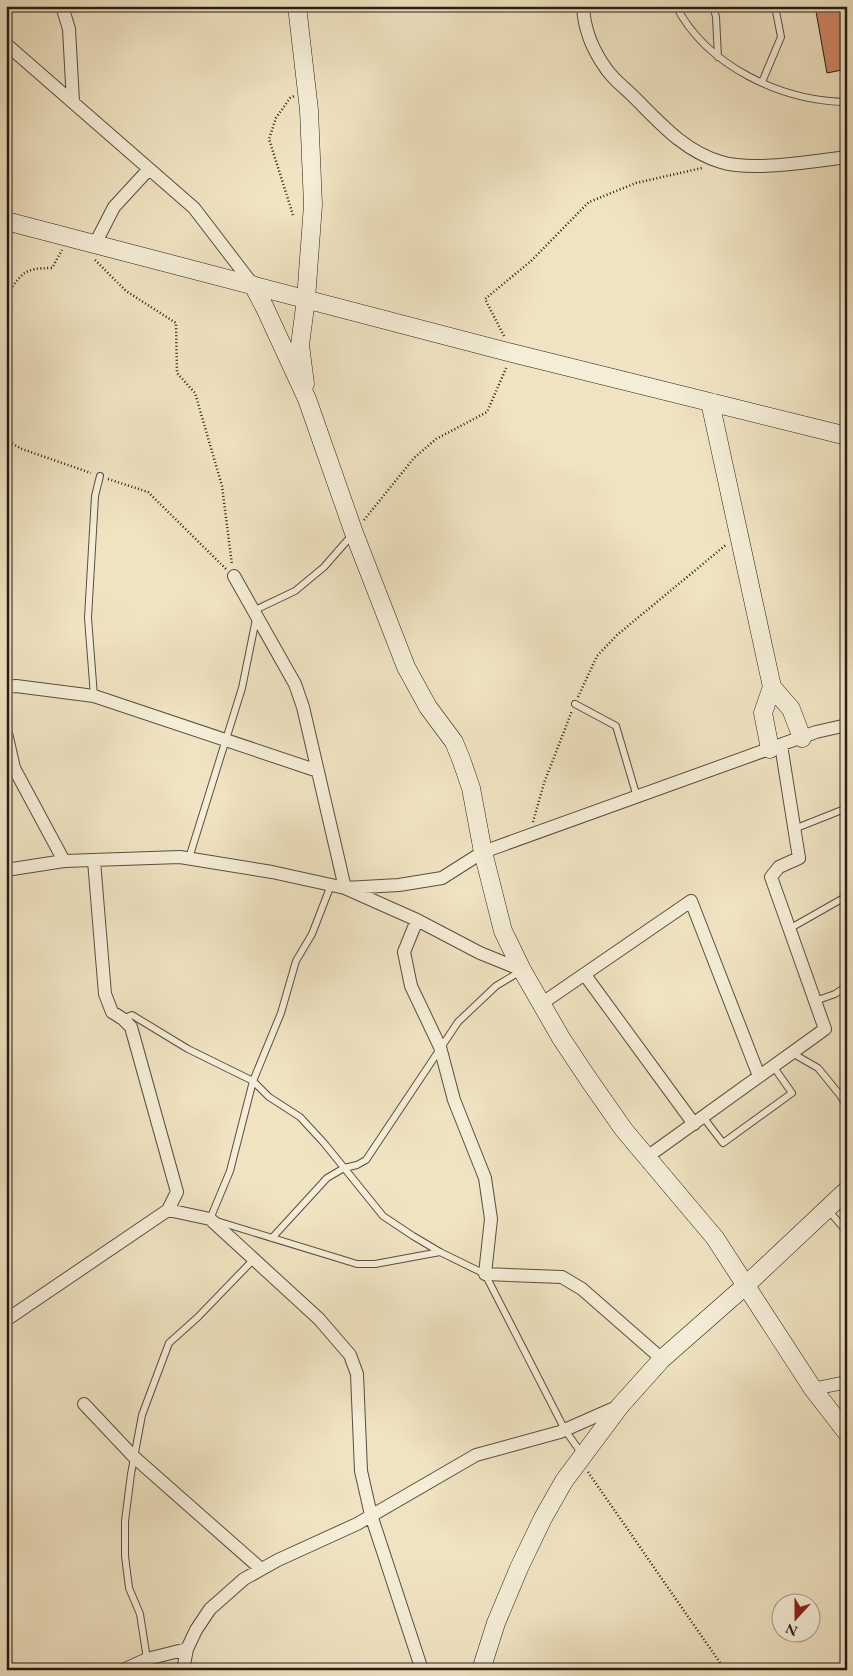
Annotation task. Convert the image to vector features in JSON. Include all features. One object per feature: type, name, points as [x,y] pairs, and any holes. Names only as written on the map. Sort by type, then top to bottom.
[{"type":"street","points":[[62,6],[69,29],[73,102]]},
{"type":"street","points":[[297,6],[309,110],[313,205],[306,299],[300,345],[306,399]]},
{"type":"street","points":[[583,6],[584,21],[592,45],[607,71],[673,136],[694,151],[722,163],[749,166],[847,157]]},
{"type":"street","points":[[6,44],[194,208],[253,285],[306,399],[354,533],[406,667],[428,707],[454,742],[461,759],[471,788],[482,852],[503,931],[522,970],[589,1080],[624,1130],[715,1238],[813,1389],[847,1434]]},
{"type":"street","points":[[94,251],[114,207],[149,169]]},
{"type":"street","points":[[6,221],[69,238],[94,251],[253,285],[512,353],[847,436]]},
{"type":"street","points":[[710,402],[772,687],[792,709],[802,738]]},
{"type":"street","points":[[234,576],[295,684],[303,707],[345,888]]},
{"type":"street","points":[[6,687],[16,686],[94,696],[318,771]]},
{"type":"street","points":[[647,1158],[825,1028],[771,877],[779,867],[798,858],[794,829],[776,747],[763,713],[772,687]]},
{"type":"street","points":[[345,888],[399,885],[442,878],[482,852],[816,732],[847,725]]},
{"type":"street","points":[[6,733],[14,768],[64,861]]},
{"type":"street","points":[[6,870],[64,861],[180,857],[272,872],[345,888],[417,920],[480,953],[522,970]]},
{"type":"street","points":[[6,1320],[168,1210],[177,1192],[131,1027],[112,1012],[105,994],[94,861]]},
{"type":"street","points":[[541,1004],[691,901],[759,1076]]},
{"type":"street","points":[[417,920],[404,952],[411,986],[440,1047],[454,1100],[485,1178],[491,1219],[486,1274],[562,1277],[582,1289],[662,1359]]},
{"type":"street","points":[[585,975],[698,1121]]},
{"type":"street","points":[[481,1670],[496,1623],[523,1559],[543,1518],[564,1481],[620,1406],[662,1359],[745,1286],[847,1190]]},
{"type":"street","points":[[168,1210],[210,1219],[319,1319],[350,1355],[357,1374],[361,1470],[371,1515],[422,1670]]},
{"type":"street","points":[[813,1389],[847,1382]]},
{"type":"street","points":[[84,1404],[134,1457],[261,1569]]},
{"type":"street","points":[[183,1670],[187,1649],[196,1630],[210,1609],[244,1579],[371,1515],[476,1454],[565,1430],[620,1406]]},
{"type":"street","points":[[123,1670],[147,1659],[187,1649]]},
{"type":"lane","points":[[676,6],[699,40],[718,57],[738,70],[787,92],[812,98],[847,102]]},
{"type":"lane","points":[[713,6],[716,17],[718,57]]},
{"type":"lane","points":[[762,82],[781,37],[775,6]]},
{"type":"lane","points":[[94,696],[88,618],[95,496],[100,476]]},
{"type":"lane","points":[[189,858],[242,688],[255,614],[295,591],[324,567],[354,533]]},
{"type":"lane","points":[[575,704],[616,726],[637,797]]},
{"type":"lane","points":[[794,829],[847,808]]},
{"type":"lane","points":[[331,885],[312,934],[296,961],[281,1013],[253,1082],[230,1172],[210,1219],[357,1264],[375,1264],[440,1252]]},
{"type":"lane","points":[[789,929],[847,896]]},
{"type":"lane","points":[[272,1238],[327,1178],[344,1168],[357,1165],[366,1160],[458,1022],[496,986],[522,970]]},
{"type":"lane","points":[[815,1001],[835,994],[847,986]]},
{"type":"lane","points":[[123,1019],[132,1015],[188,1049],[253,1082],[269,1097],[300,1117],[383,1216],[440,1252],[486,1274],[581,1458]]},
{"type":"lane","points":[[791,1053],[818,1068],[840,1095],[847,1107]]},
{"type":"lane","points":[[698,1121],[723,1143],[777,1104],[792,1092],[773,1066]]},
{"type":"lane","points":[[827,1209],[847,1232]]},
{"type":"lane","points":[[147,1659],[140,1614],[129,1588],[125,1556],[125,1521],[142,1415],[169,1343],[198,1317],[254,1259]]},
{"type":"path","points":[[294,215],[269,138],[276,118],[290,98],[307,88]]},
{"type":"path","points":[[354,533],[414,458],[436,439],[487,412],[512,353],[485,299],[531,261],[590,202],[636,183],[722,163]]},
{"type":"path","points":[[6,295],[23,273],[34,268],[52,268],[69,238]]},
{"type":"path","points":[[94,251],[126,291],[176,323],[177,373],[195,393],[222,486],[234,576]]},
{"type":"path","points":[[6,440],[22,449],[148,492],[234,576]]},
{"type":"path","points":[[529,835],[544,783],[575,704],[597,656],[617,636],[739,534]]},
{"type":"path","points":[[581,1458],[725,1670]]},
{"type":"building","points":[[815,6],[847,6],[847,69],[827,73]]}]
